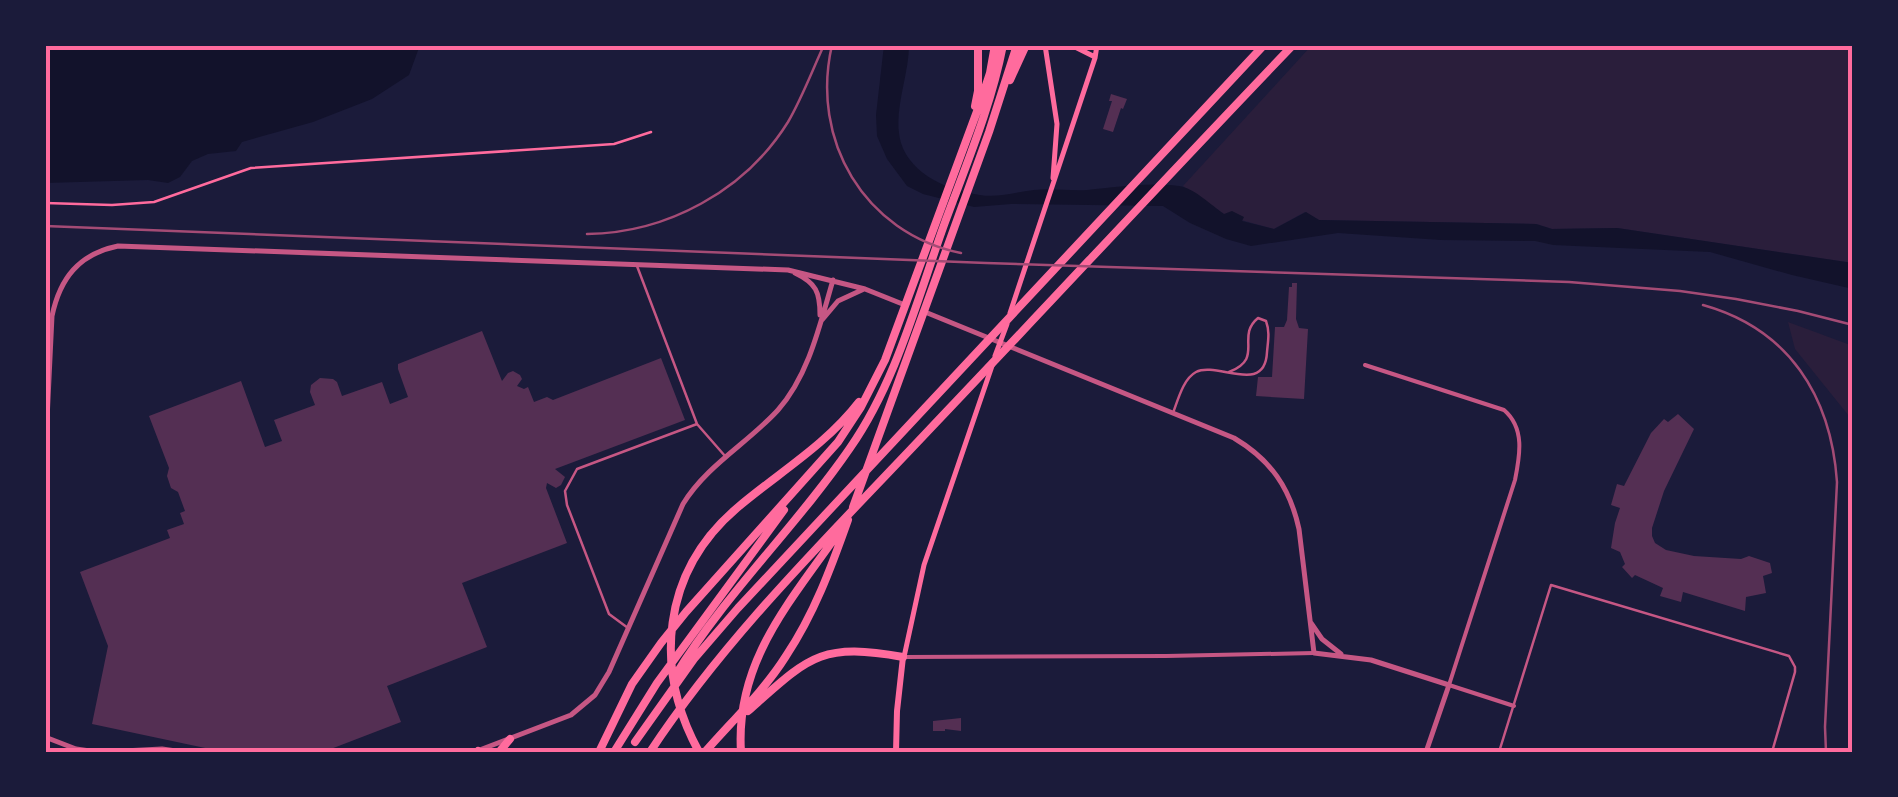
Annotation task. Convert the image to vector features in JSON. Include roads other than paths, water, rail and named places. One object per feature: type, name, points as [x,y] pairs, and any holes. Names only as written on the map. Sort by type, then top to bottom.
[{"type":"highway","points":[[978,45],[980,129]]},
{"type":"highway","points":[[598,752],[632,684],[661,643],[838,442],[861,408],[980,129],[995,45]]},
{"type":"highway","points":[[718,737],[786,658],[826,581],[980,129],[1003,45]]},
{"type":"highway","points":[[998,106],[1017,45]]},
{"type":"highway","points":[[980,129],[998,106],[1026,45]]},
{"type":"highway","points":[[635,742],[694,659],[801,539],[1264,45]]},
{"type":"highway","points":[[650,752],[722,654],[811,554],[1292,45]]},
{"type":"highway","points":[[629,752],[696,642],[853,444],[905,349]]},
{"type":"highway","points":[[874,383],[834,431],[735,509],[713,532],[682,583],[670,659],[679,709],[702,752],[784,679],[813,659],[852,650],[904,657]]},
{"type":"highway","points":[[614,752],[657,683],[814,470]]},
{"type":"highway","points":[[741,749],[746,688],[755,660],[856,507]]},
{"type":"highway","points":[[499,752],[510,738]]},
{"type":"main road","points":[[1045,45],[1057,124],[1052,186]]},
{"type":"main road","points":[[1071,45],[1095,57]]},
{"type":"main road","points":[[896,752],[904,657],[924,565],[1098,45]]},
{"type":"street","points":[[45,461],[56,299],[71,271],[107,248],[788,270],[865,288],[1234,438],[1263,458],[1285,487],[1300,530],[1314,653]]},
{"type":"street","points":[[788,270],[816,287],[820,322]]},
{"type":"street","points":[[477,752],[571,715],[586,705],[610,672],[692,490],[780,408],[804,368],[833,280]]},
{"type":"street","points":[[820,322],[838,301],[865,288]]},
{"type":"street","points":[[1365,365],[1504,410],[1512,417],[1520,438],[1515,480],[1426,752]]},
{"type":"street","points":[[1310,621],[1322,638],[1344,656]]},
{"type":"street","points":[[904,657],[1314,653],[1386,664],[1514,706]]},
{"type":"street","points":[[45,737],[76,749],[101,752],[147,748],[183,752]]},
{"type":"lane","points":[[637,264],[698,424],[725,456]]},
{"type":"lane","points":[[1173,414],[1193,374],[1201,370],[1229,372],[1243,366],[1248,360],[1249,329],[1258,318],[1266,321],[1267,362],[1248,376],[1229,372]]},
{"type":"lane","points":[[629,629],[609,614],[565,492],[577,470],[698,424]]},
{"type":"lane","points":[[1499,752],[1551,584],[1789,656],[1795,672],[1772,752]]},
{"type":"railway","points":[[587,234],[646,226],[701,204],[727,187],[770,147],[788,122],[824,45]]},
{"type":"railway","points":[[832,45],[827,80],[829,115],[852,177],[872,203],[897,225],[927,242],[961,253]]},
{"type":"railway","points":[[45,226],[1569,282],[1736,299],[1853,325]]},
{"type":"railway","points":[[1703,305],[1733,316],[1782,349],[1800,370],[1826,421],[1837,482],[1826,752]]}]
